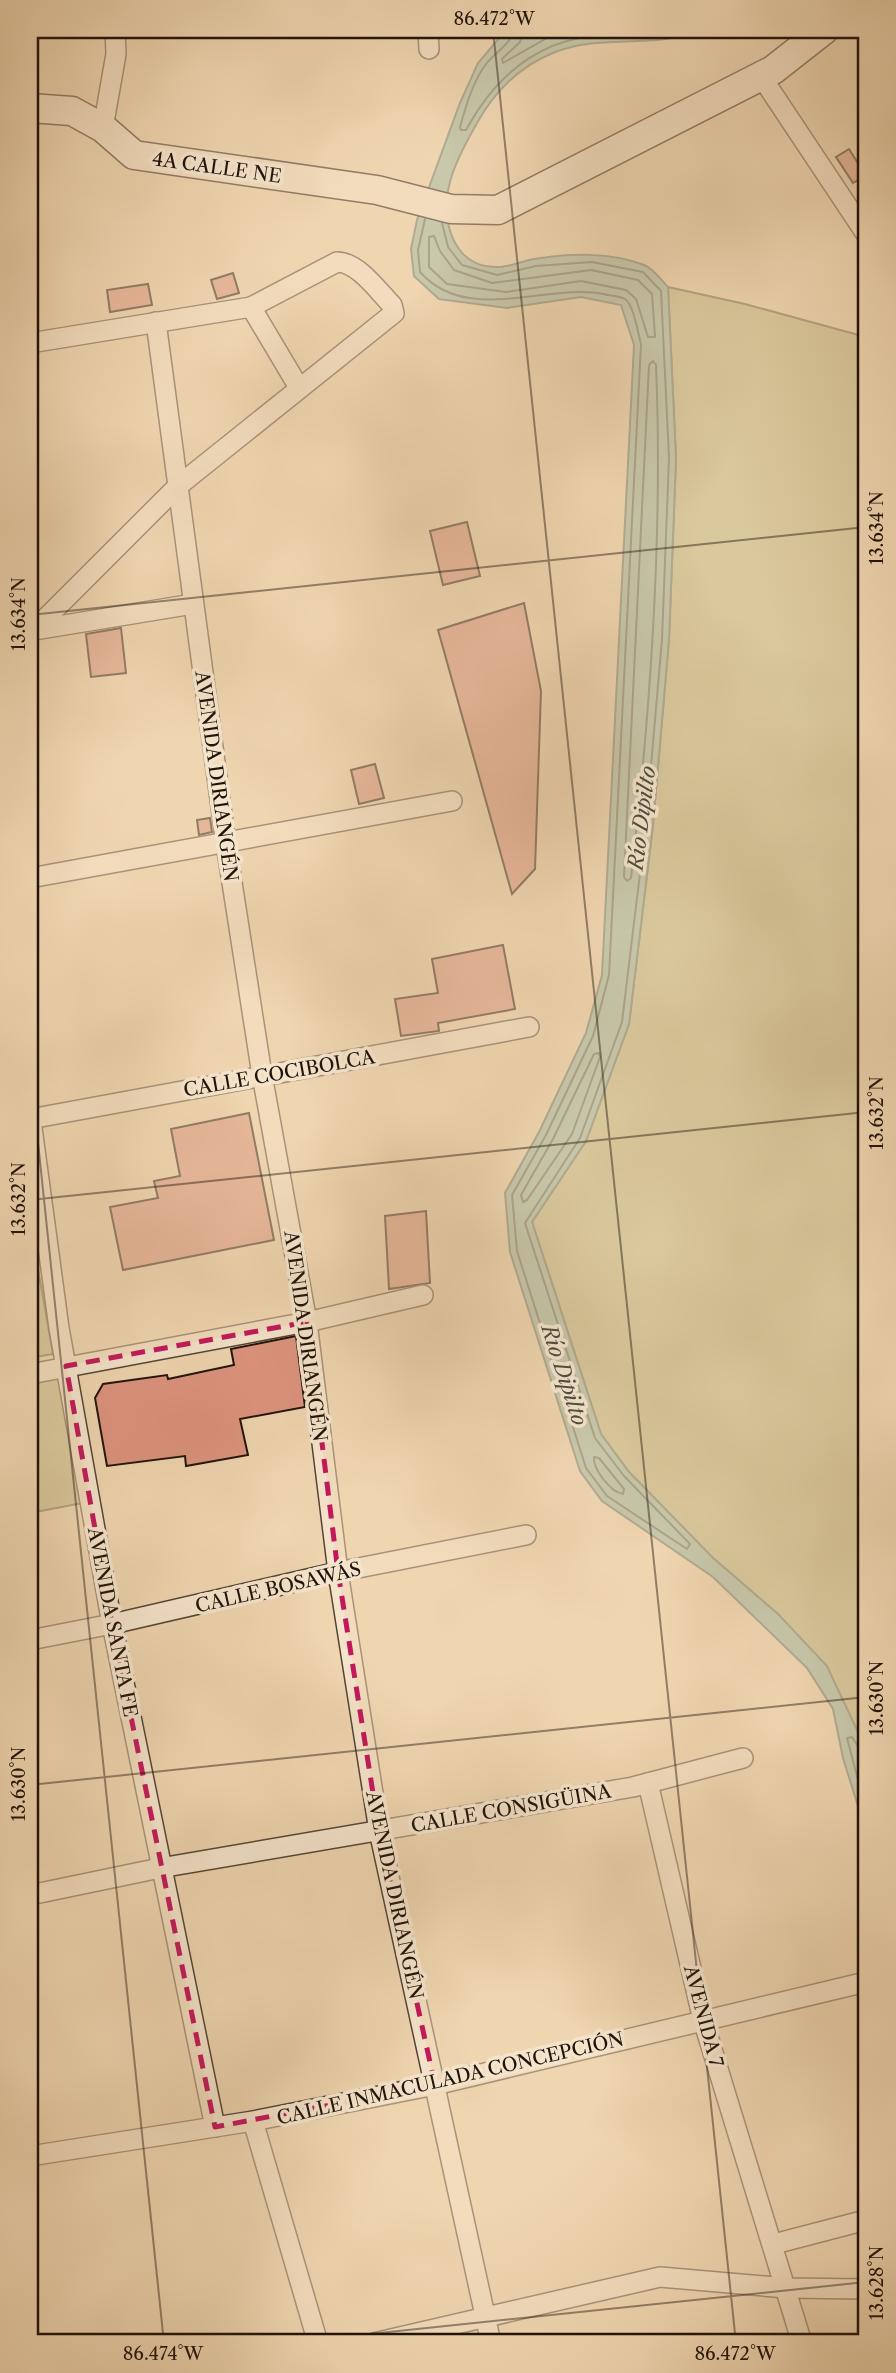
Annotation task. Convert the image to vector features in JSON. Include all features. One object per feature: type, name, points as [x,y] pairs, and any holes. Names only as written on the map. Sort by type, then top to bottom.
[{"type":"street","points":[[103,128],[115,66],[115,30]]},
{"type":"street","points":[[824,30],[761,76],[866,234]]},
{"type":"street","name":"4A CALLE NE","points":[[30,108],[72,111],[103,128],[135,155],[377,190],[452,209],[498,210],[761,76]]},
{"type":"street","points":[[30,343],[251,307],[337,262],[346,262],[392,305],[391,318],[298,386],[178,486],[32,630]]},
{"type":"street","points":[[251,307],[298,386]]},
{"type":"street","name":"AVENIDA DIRIANGÉN","points":[[156,322],[226,844],[262,1075],[307,1322],[338,1572],[379,1831],[491,2343]]},
{"type":"street","points":[[32,630],[193,604]]},
{"type":"street","points":[[30,878],[452,801]]},
{"type":"street","name":"CALLE COCIBOLCA","points":[[30,1117],[529,1027]]},
{"type":"street","name":"AVENIDA SANTA FE","points":[[30,1117],[66,1366],[112,1624],[215,2127]]},
{"type":"street","points":[[30,1374],[307,1322],[423,1295]]},
{"type":"street","name":"CALLE BOSAWÁS","points":[[30,1640],[338,1572],[526,1535]]},
{"type":"street","name":"CALLE CONSIGÜINA","points":[[30,1895],[160,1868],[648,1783],[743,1758]]},
{"type":"street","name":"AVENIDA 7","points":[[648,1783],[703,2020],[786,2288]]},
{"type":"street","name":"CALLE INMACULADA CONCEPCIÓN","points":[[30,2156],[253,2121],[435,2085],[866,1982]]},
{"type":"street","points":[[253,2121],[318,2343]]},
{"type":"street","points":[[774,2244],[866,2220]]},
{"type":"street","points":[[374,2343],[660,2277],[786,2288],[866,2289]]},
{"type":"street","points":[[786,2288],[802,2343]]},
{"type":"highlighted area","points":[[307,1322],[338,1572],[379,1831],[435,2085],[215,2127],[112,1624],[66,1366]]},
{"type":"shaded area","points":[[668,287],[745,304],[866,337],[866,1753],[779,1615],[713,1558],[629,1472],[601,1434],[532,1222],[586,1141],[629,1024],[653,825],[669,639],[676,459]]},
{"type":"shaded area","points":[[30,1224],[53,1354],[30,1358]]},
{"type":"shaded area","points":[[66,1366],[88,1502],[30,1513],[30,1373]]},
{"type":"water","name":"Río Dipilto","points":[[512,30],[699,30],[663,39],[571,47],[530,65],[509,81],[484,112],[457,162],[447,200],[449,228],[454,241],[461,252],[483,266],[503,267],[561,256],[604,256],[647,267],[668,287],[676,459],[669,639],[653,825],[629,1024],[586,1141],[532,1222],[601,1434],[629,1472],[713,1558],[779,1615],[827,1666],[865,1747],[866,1832],[843,1758],[833,1709],[807,1668],[713,1577],[602,1501],[580,1471],[510,1252],[505,1193],[539,1132],[586,1033],[602,975],[634,345],[621,305],[581,297],[507,308],[439,299],[414,276],[411,249],[417,220],[460,103],[478,63],[500,37]]},
{"type":"building","points":[[849,149],[866,176],[853,183],[836,157]]},
{"type":"building","points":[[233,273],[239,293],[217,299],[211,280]]},
{"type":"building","points":[[148,284],[152,305],[110,312],[107,290]]},
{"type":"building","points":[[467,522],[480,576],[443,585],[430,531]]},
{"type":"building","points":[[524,603],[541,691],[535,869],[512,894],[438,630]]},
{"type":"building","points":[[121,628],[126,673],[91,677],[86,634]]},
{"type":"building","points":[[375,764],[384,798],[359,804],[351,770]]},
{"type":"building","points":[[210,818],[212,832],[199,835],[197,820]]},
{"type":"building","points":[[503,945],[515,1009],[438,1023],[439,1031],[401,1036],[395,999],[438,993],[432,959]]},
{"type":"building","points":[[249,1113],[274,1240],[123,1270],[110,1207],[158,1198],[154,1181],[180,1176],[171,1129]]},
{"type":"building","points":[[426,1211],[430,1283],[389,1289],[385,1216]]},
{"type":"building","points":[[296,1336],[305,1407],[240,1419],[248,1455],[186,1466],[185,1456],[107,1466],[95,1398],[103,1384],[167,1375],[168,1379],[234,1365],[231,1349]]}]
